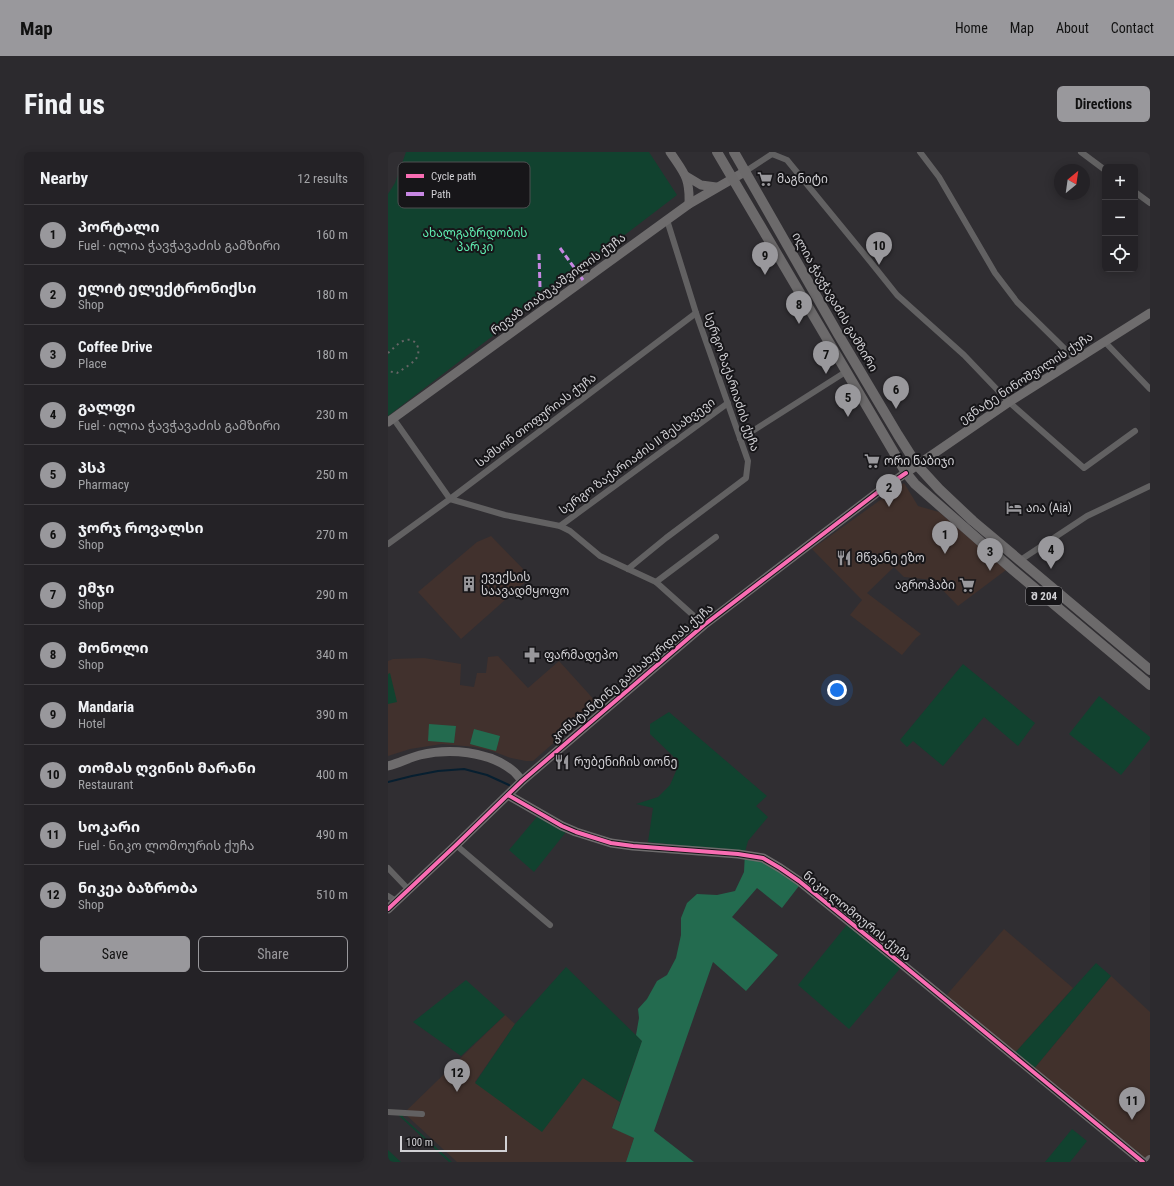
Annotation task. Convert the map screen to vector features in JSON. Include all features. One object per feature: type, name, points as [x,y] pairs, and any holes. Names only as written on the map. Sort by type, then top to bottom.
[{"type":"main road","name":"ილია ჭავჭავაძის გამზირი","points":[[717,152],[906,473],[918,487],[1009,567],[1150,685]]},
{"type":"main road","name":"ილია ჭავჭავაძის გამზირი","points":[[734,152],[838,334],[917,465],[967,516],[1150,670]]},
{"type":"street","points":[[670,152],[686,176],[690,192],[689,204]]},
{"type":"street","points":[[920,152],[939,177],[995,273],[1017,302],[1076,360]]},
{"type":"street","points":[[1081,152],[1102,168]]},
{"type":"street","points":[[746,171],[772,153],[787,160],[897,295],[964,355],[1009,402],[1084,468],[1135,431]]},
{"type":"street","name":"რევაზ თაბუკაშვილის ქუჩა","points":[[390,420],[689,204],[746,171]]},
{"type":"street","points":[[686,176],[701,185],[716,187]]},
{"type":"street","points":[[1138,194],[1150,203]]},
{"type":"street","name":"სერგო ზაქარიაძის ქუჩა","points":[[628,569],[666,538],[746,478],[748,461],[696,313],[667,220]]},
{"type":"street","name":"სამსონ თოფურიას ქუჩა","points":[[388,544],[696,313]]},
{"type":"street","name":"ეგნატე ნინოშვილის ქუჩა","points":[[906,473],[1009,402],[1150,313]]},
{"type":"street","points":[[1104,342],[1150,389]]},
{"type":"street","points":[[740,439],[846,371]]},
{"type":"street","name":"სერგო ზაქარიაძის II შესახვევი","points":[[560,526],[728,403]]},
{"type":"street","points":[[390,420],[450,499],[505,515],[560,526],[570,531],[600,556],[656,582],[704,625]]},
{"type":"street","name":"კონსტანტინე გამსახურდიას ქუჩა","points":[[388,909],[522,781],[704,625],[878,492],[906,473]]},
{"type":"street","points":[[1019,561],[1088,516],[1150,486]]},
{"type":"street","points":[[656,582],[716,537]]},
{"type":"street","points":[[388,766],[420,755],[439,752],[480,755],[498,762],[512,770],[522,781]]},
{"type":"street","name":"ნიკო ლომოურის ქუჩა","points":[[508,795],[562,826],[611,843],[738,854],[763,858],[799,881],[1143,1162]]},
{"type":"street","points":[[456,845],[550,925]]},
{"type":"street","points":[[388,868],[409,890]]},
{"type":"street","points":[[388,896],[396,901]]},
{"type":"street","points":[[388,1112],[422,1114]]},
{"type":"shaded area","points":[[904,483],[918,506],[939,512],[1006,570],[958,606],[933,580],[904,577],[894,567],[867,593],[921,634],[902,655],[850,615],[862,600],[812,549]]},
{"type":"shaded area","points":[[491,536],[531,577],[461,639],[418,592],[477,542]]},
{"type":"shaded area","points":[[498,656],[528,688],[559,661],[598,704],[533,761],[511,758],[475,747],[442,744],[410,749],[388,756],[388,661],[393,659],[424,658],[461,664],[460,685],[474,687],[477,673],[486,673],[488,657]]},
{"type":"shaded area","points":[[1004,929],[1073,988],[1013,1055],[944,998]]},
{"type":"shaded area","points":[[1111,976],[1150,1012],[1150,1160],[1148,1162],[1032,1071]]},
{"type":"shaded area","points":[[505,1015],[515,1024],[475,1082],[583,1078],[620,1102],[612,1127],[634,1138],[626,1162],[457,1162],[404,1113]]},
{"type":"green space","name":"ახალგაზრდობის პარკი","points":[[406,152],[649,152],[677,195],[388,416],[388,194],[398,175],[398,208],[530,208],[530,162],[402,162]]},
{"type":"green space","points":[[963,664],[1035,723],[1018,746],[984,717],[943,766],[913,741],[907,747],[900,740]]},
{"type":"green space","points":[[390,673],[397,702],[388,704],[388,674]]},
{"type":"green space","points":[[1099,696],[1150,737],[1150,739],[1121,775],[1069,734]]},
{"type":"green space","points":[[669,712],[767,796],[756,806],[768,817],[748,841],[745,852],[648,842],[653,808],[636,804],[658,797],[670,785],[676,771],[673,756],[650,734],[650,724]]},
{"type":"green space","points":[[429,724],[456,726],[454,743],[428,741]]},
{"type":"green space","points":[[474,729],[500,736],[496,751],[470,744]]},
{"type":"green space","points":[[541,812],[570,827],[534,872],[509,850]]},
{"type":"green space","points":[[745,852],[802,882],[782,908],[757,888],[732,917],[778,955],[746,991],[713,962],[654,1131],[694,1162],[626,1162],[634,1138],[612,1128],[642,1041],[636,1035],[639,1018],[638,1009],[647,999],[657,981],[667,975],[676,958],[681,935],[681,918],[687,903],[697,894],[717,895],[735,891],[744,872]]},
{"type":"green space","points":[[850,921],[903,965],[849,1029],[798,985]]},
{"type":"green space","points":[[1096,963],[1111,976],[1032,1071],[1013,1055]]},
{"type":"green space","points":[[566,967],[642,1041],[620,1102],[583,1078],[542,1132],[475,1083],[515,1024]]},
{"type":"green space","points":[[466,980],[505,1015],[461,1056],[413,1022]]},
{"type":"green space","points":[[396,1113],[404,1113],[403,1117],[452,1162],[449,1162]]},
{"type":"green space","points":[[1072,1129],[1087,1141],[1070,1162],[1045,1162]]},
{"type":"green space","points":[[388,1150],[401,1162],[388,1162]]},
{"type":"waterway","points":[[388,782],[438,771],[464,769],[487,775],[509,785]]},
{"type":"railway","points":[[388,353],[399,343],[408,340],[415,342],[418,348],[415,360],[409,365],[397,373],[388,371]]},
{"type":"marked path","points":[[560,248],[583,280]]},
{"type":"marked path","points":[[539,254],[540,287]]},
{"type":"cycle path","points":[[388,909],[522,781],[704,625],[878,492],[906,473]]},
{"type":"cycle path","points":[[508,795],[562,826],[611,843],[738,854],[763,858],[799,881],[1143,1162]]},
{"type":"place","name":"მაგნიტი","points":[[765,179]]},
{"type":"place","name":"თომას ღვინის მარანი","points":[[879,265]]},
{"type":"place","name":"Mandaria","points":[[765,275]]},
{"type":"place","name":"მონოლი","points":[[799,324]]},
{"type":"place","name":"ემჯი","points":[[826,374]]},
{"type":"place","name":"ჯორჯ როვალსი","points":[[896,409]]},
{"type":"place","name":"პსპ","points":[[848,417]]},
{"type":"place","name":"ორი ნაბიჯი","points":[[872,461]]},
{"type":"place","name":"ელიტ ელექტრონიქსი","points":[[889,507]]},
{"type":"place","name":"აია (Aia)","points":[[1014,508]]},
{"type":"place","name":"პორტალი","points":[[945,554]]},
{"type":"place","name":"მწვანე ეზო","points":[[844,558]]},
{"type":"place","name":"გალფი","points":[[1051,569]]},
{"type":"place","name":"Coffee Drive","points":[[990,571]]},
{"type":"place","name":"ევექსის საავადმყოფო","points":[[469,584]]},
{"type":"place","name":"აგროჰაბი","points":[[967,585]]},
{"type":"place","name":"ფარმადეპო","points":[[532,655]]},
{"type":"place","name":"რუბენიჩის თონე","points":[[562,762]]},
{"type":"place","name":"ნიკეა ბაზრობა","points":[[457,1092]]},
{"type":"place","name":"სოკარი","points":[[1132,1120]]}]
